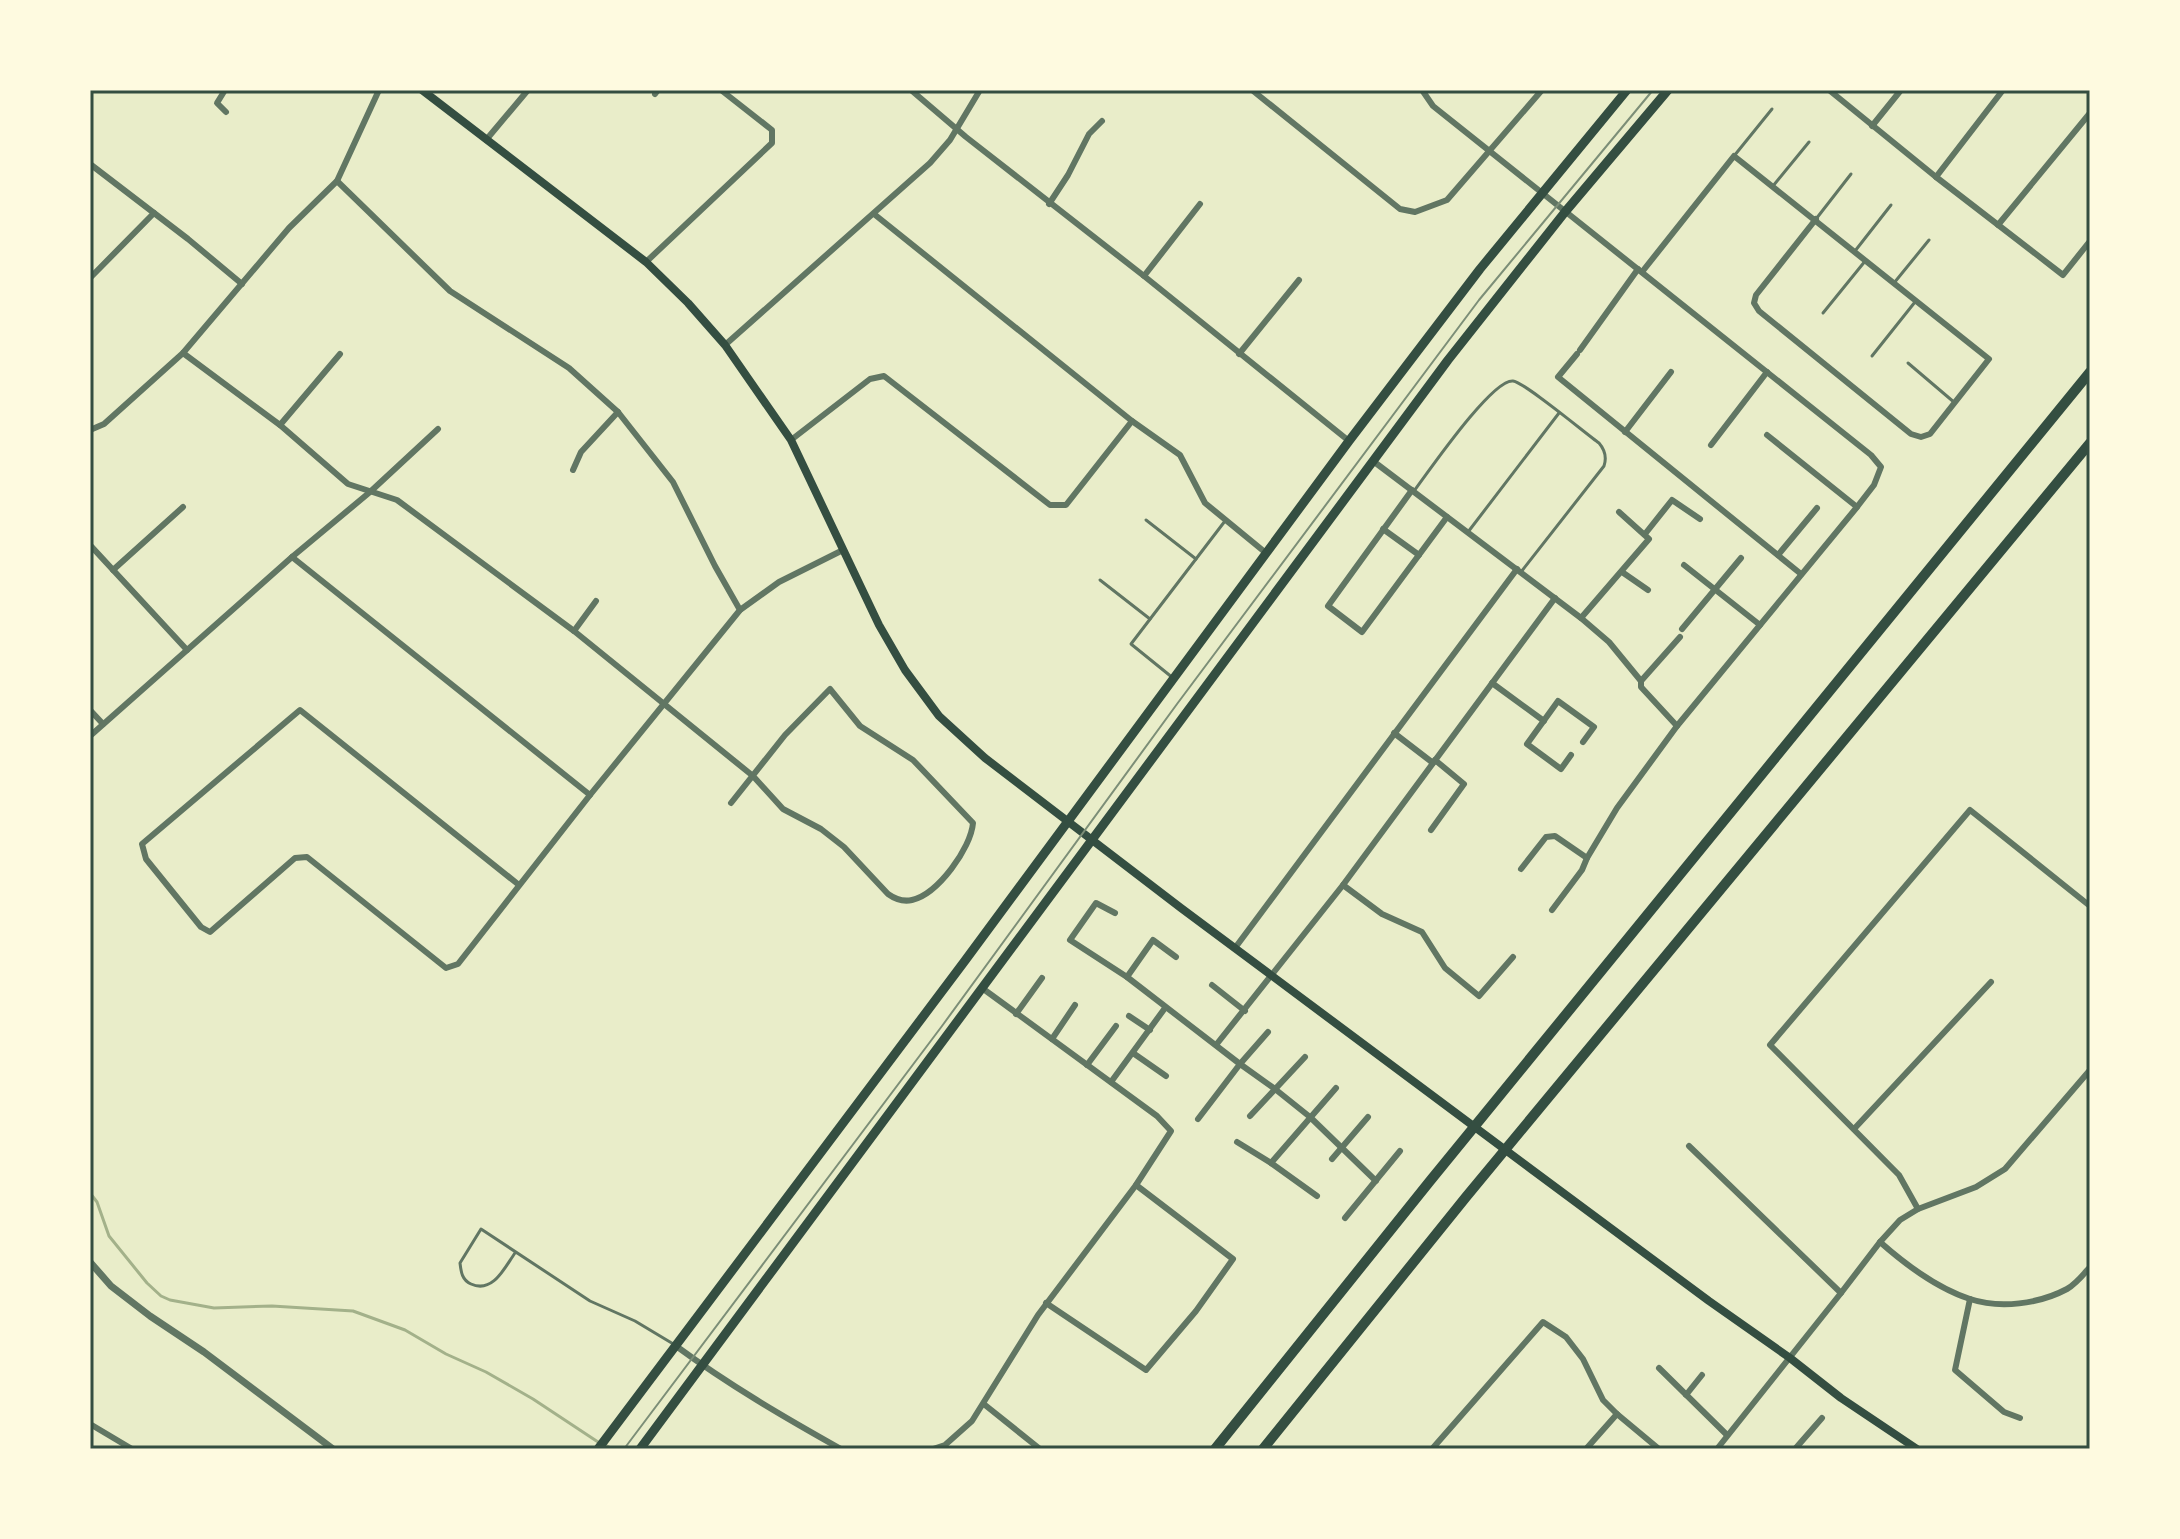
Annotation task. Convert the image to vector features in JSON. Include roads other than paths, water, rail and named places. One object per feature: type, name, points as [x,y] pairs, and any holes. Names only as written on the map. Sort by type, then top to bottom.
[{"type":"highway","points":[[1215,1449],[2090,372]]},
{"type":"highway","points":[[1263,1449],[1466,1197],[2090,443]]},
{"type":"main road","points":[[422,90],[646,262],[725,345],[791,440],[879,625],[905,670],[939,716],[985,758],[1531,1169],[1841,1398],[1917,1449]]},
{"type":"main road","points":[[598,1449],[1349,441],[1541,193],[1627,90]]},
{"type":"main road","points":[[641,1448],[1457,348],[1565,212],[1668,90]]},
{"type":"main road","points":[[1891,1433],[1906,1449]]},
{"type":"street","points":[[225,90],[217,103],[226,112]]},
{"type":"street","points":[[90,430],[104,424],[183,353],[289,228],[337,181],[379,90]]},
{"type":"street","points":[[486,140],[528,90]]},
{"type":"street","points":[[646,262],[772,143],[772,130],[721,90]]},
{"type":"street","points":[[911,90],[1049,204],[1349,441]]},
{"type":"street","points":[[725,345],[930,163],[950,140],[980,90]]},
{"type":"street","points":[[1252,90],[1400,209],[1415,212],[1447,200],[1542,90]]},
{"type":"street","points":[[1422,90],[1433,106],[1871,455],[1881,467],[1874,485],[1857,507],[1677,726],[1617,808],[1582,870],[1552,910]]},
{"type":"street","points":[[1829,90],[2063,275],[2090,241]]},
{"type":"street","points":[[1872,126],[1901,90]]},
{"type":"street","points":[[1936,177],[2003,90]]},
{"type":"street","points":[[1998,225],[2090,113]]},
{"type":"street","points":[[1049,204],[1089,134],[1102,121]]},
{"type":"street","points":[[1801,574],[1558,377],[1640,270],[1734,156],[1816,219],[1989,359],[1930,434],[1921,437],[1911,434],[1759,311],[1754,303],[1756,295],[1816,219]]},
{"type":"street","points":[[90,164],[242,284]]},
{"type":"street","points":[[337,181],[450,291],[569,368],[618,412],[673,482],[740,610]]},
{"type":"street","points":[[1144,276],[1200,204]]},
{"type":"street","points":[[90,278],[154,213]]},
{"type":"street","points":[[874,214],[1132,421],[1180,455],[1205,503],[1266,553]]},
{"type":"street","points":[[1239,354],[1299,280]]},
{"type":"street","points":[[183,353],[280,425],[348,484],[397,500],[574,631],[753,776],[783,809],[821,829],[844,847],[871,878],[896,899],[916,899],[937,884],[962,854],[973,831],[973,823],[927,773],[860,726],[830,689],[785,735],[753,776],[731,803]]},
{"type":"street","points":[[280,425],[340,354]]},
{"type":"street","points":[[1625,432],[1671,372]]},
{"type":"street","points":[[1711,445],[1767,372]]},
{"type":"street","points":[[791,440],[870,379],[884,376],[1050,505],[1057,507],[1066,505],[1132,421]]},
{"type":"street","points":[[573,470],[581,452],[618,412]]},
{"type":"street","points":[[90,736],[438,429]]},
{"type":"street","points":[[1767,435],[1857,507]]},
{"type":"street","points":[[1373,461],[1609,642],[1641,681],[1641,687],[1677,726]]},
{"type":"street","points":[[1413,491],[1328,606],[1362,632],[1447,517]]},
{"type":"street","points":[[1645,534],[1672,500],[1700,519]]},
{"type":"street","points":[[113,570],[183,507]]},
{"type":"street","points":[[1778,555],[1817,508]]},
{"type":"street","points":[[1581,618],[1649,539],[1619,512]]},
{"type":"street","points":[[1383,529],[1419,555]]},
{"type":"street","points":[[90,545],[187,650]]},
{"type":"street","points":[[519,885],[300,710],[142,844],[146,859],[201,927],[210,932],[295,858],[307,857],[446,968],[458,964],[740,610],[779,582],[843,550]]},
{"type":"street","points":[[292,557],[590,795]]},
{"type":"street","points":[[1641,681],[1741,558]]},
{"type":"street","points":[[1684,565],[1760,625]]},
{"type":"street","points":[[1235,948],[1519,570]]},
{"type":"street","points":[[1622,572],[1648,590]]},
{"type":"street","points":[[1216,1045],[1343,885],[1555,598]]},
{"type":"street","points":[[574,631],[596,601]]},
{"type":"street","points":[[1492,683],[1544,721]]},
{"type":"street","points":[[1571,755],[1561,769],[1527,744],[1558,701],[1594,727],[1583,742]]},
{"type":"street","points":[[90,710],[103,724]]},
{"type":"street","points":[[1394,733],[1464,784],[1431,830]]},
{"type":"street","points":[[1918,1209],[1899,1175],[1770,1045],[1970,810],[2090,906]]},
{"type":"street","points":[[1521,869],[1546,837],[1555,836],[1587,858]]},
{"type":"street","points":[[1343,885],[1382,914],[1422,932],[1445,968],[1479,996],[1513,957]]},
{"type":"street","points":[[1115,913],[1096,903],[1070,940],[1127,977],[1275,1089],[1310,1117],[1376,1181]]},
{"type":"street","points":[[1127,977],[1153,940],[1176,957]]},
{"type":"street","points":[[1016,1014],[1042,978]]},
{"type":"street","points":[[1854,1129],[1991,982]]},
{"type":"street","points":[[1212,985],[1245,1011]]},
{"type":"street","points":[[933,1449],[945,1445],[985,1405],[1046,1303],[1136,1185],[1171,1131],[1157,1116],[982,988]]},
{"type":"street","points":[[1052,1039],[1075,1005]]},
{"type":"street","points":[[1111,1082],[1165,1008]]},
{"type":"street","points":[[1129,1016],[1150,1030]]},
{"type":"street","points":[[1087,1065],[1116,1026]]},
{"type":"street","points":[[1198,1119],[1268,1032]]},
{"type":"street","points":[[1133,1053],[1166,1076]]},
{"type":"street","points":[[1250,1116],[1305,1057]]},
{"type":"street","points":[[1717,1449],[1900,1220],[1918,1209],[1976,1187],[2005,1169],[2090,1070]]},
{"type":"street","points":[[1271,1163],[1336,1088]]},
{"type":"street","points":[[1332,1159],[1368,1117]]},
{"type":"street","points":[[1237,1142],[1317,1196]]},
{"type":"street","points":[[1689,1146],[1841,1293]]},
{"type":"street","points":[[1345,1218],[1400,1151]]},
{"type":"street","points":[[1046,1303],[1146,1370],[1196,1311],[1233,1259],[1136,1185]]},
{"type":"street","points":[[1880,1242],[1916,1271],[1970,1299],[1997,1304],[2029,1302],[2070,1288],[2090,1267]]},
{"type":"street","points":[[90,1262],[111,1286],[333,1449]]},
{"type":"street","points":[[1970,1299],[1955,1370],[2004,1412],[2020,1418]]},
{"type":"street","points":[[1432,1449],[1543,1322],[1566,1337],[1583,1359],[1603,1400],[1659,1449]]},
{"type":"street","points":[[676,1346],[765,1406],[841,1449]]},
{"type":"street","points":[[1659,1368],[1727,1435]]},
{"type":"street","points":[[1686,1395],[1702,1375]]},
{"type":"street","points":[[985,1405],[1040,1449]]},
{"type":"street","points":[[1586,1449],[1617,1414]]},
{"type":"street","points":[[1795,1449],[1822,1418]]},
{"type":"street","points":[[90,1424],[132,1449]]},
{"type":"lane","points":[[1734,156],[1772,109]]},
{"type":"lane","points":[[1773,186],[1809,142]]},
{"type":"lane","points":[[1816,219],[1851,174]]},
{"type":"lane","points":[[1855,251],[1891,205]]},
{"type":"lane","points":[[1894,283],[1929,240]]},
{"type":"lane","points":[[1823,313],[1866,260]]},
{"type":"lane","points":[[1872,356],[1916,300]]},
{"type":"lane","points":[[1908,363],[1955,403]]},
{"type":"lane","points":[[1413,491],[1480,405],[1501,385],[1514,381],[1520,383],[1603,447],[1606,460],[1519,570]]},
{"type":"lane","points":[[1468,532],[1559,413]]},
{"type":"lane","points":[[1173,678],[1131,644],[1226,519]]},
{"type":"lane","points":[[1146,520],[1196,559]]},
{"type":"lane","points":[[1100,580],[1150,619]]},
{"type":"lane","points":[[515,1253],[489,1285],[477,1286],[463,1278],[460,1263],[481,1229],[590,1301],[635,1321],[676,1346]]},
{"type":"waterway","points":[[90,1193],[97,1202],[109,1236],[161,1296],[214,1308],[272,1306],[353,1311],[405,1330],[446,1354],[486,1372],[598,1442]]},
{"type":"waterway","points":[[605,1445],[613,1449]]},
{"type":"tram line","points":[[624,1449],[942,1026],[1177,704],[1479,300],[1653,90]]}]
